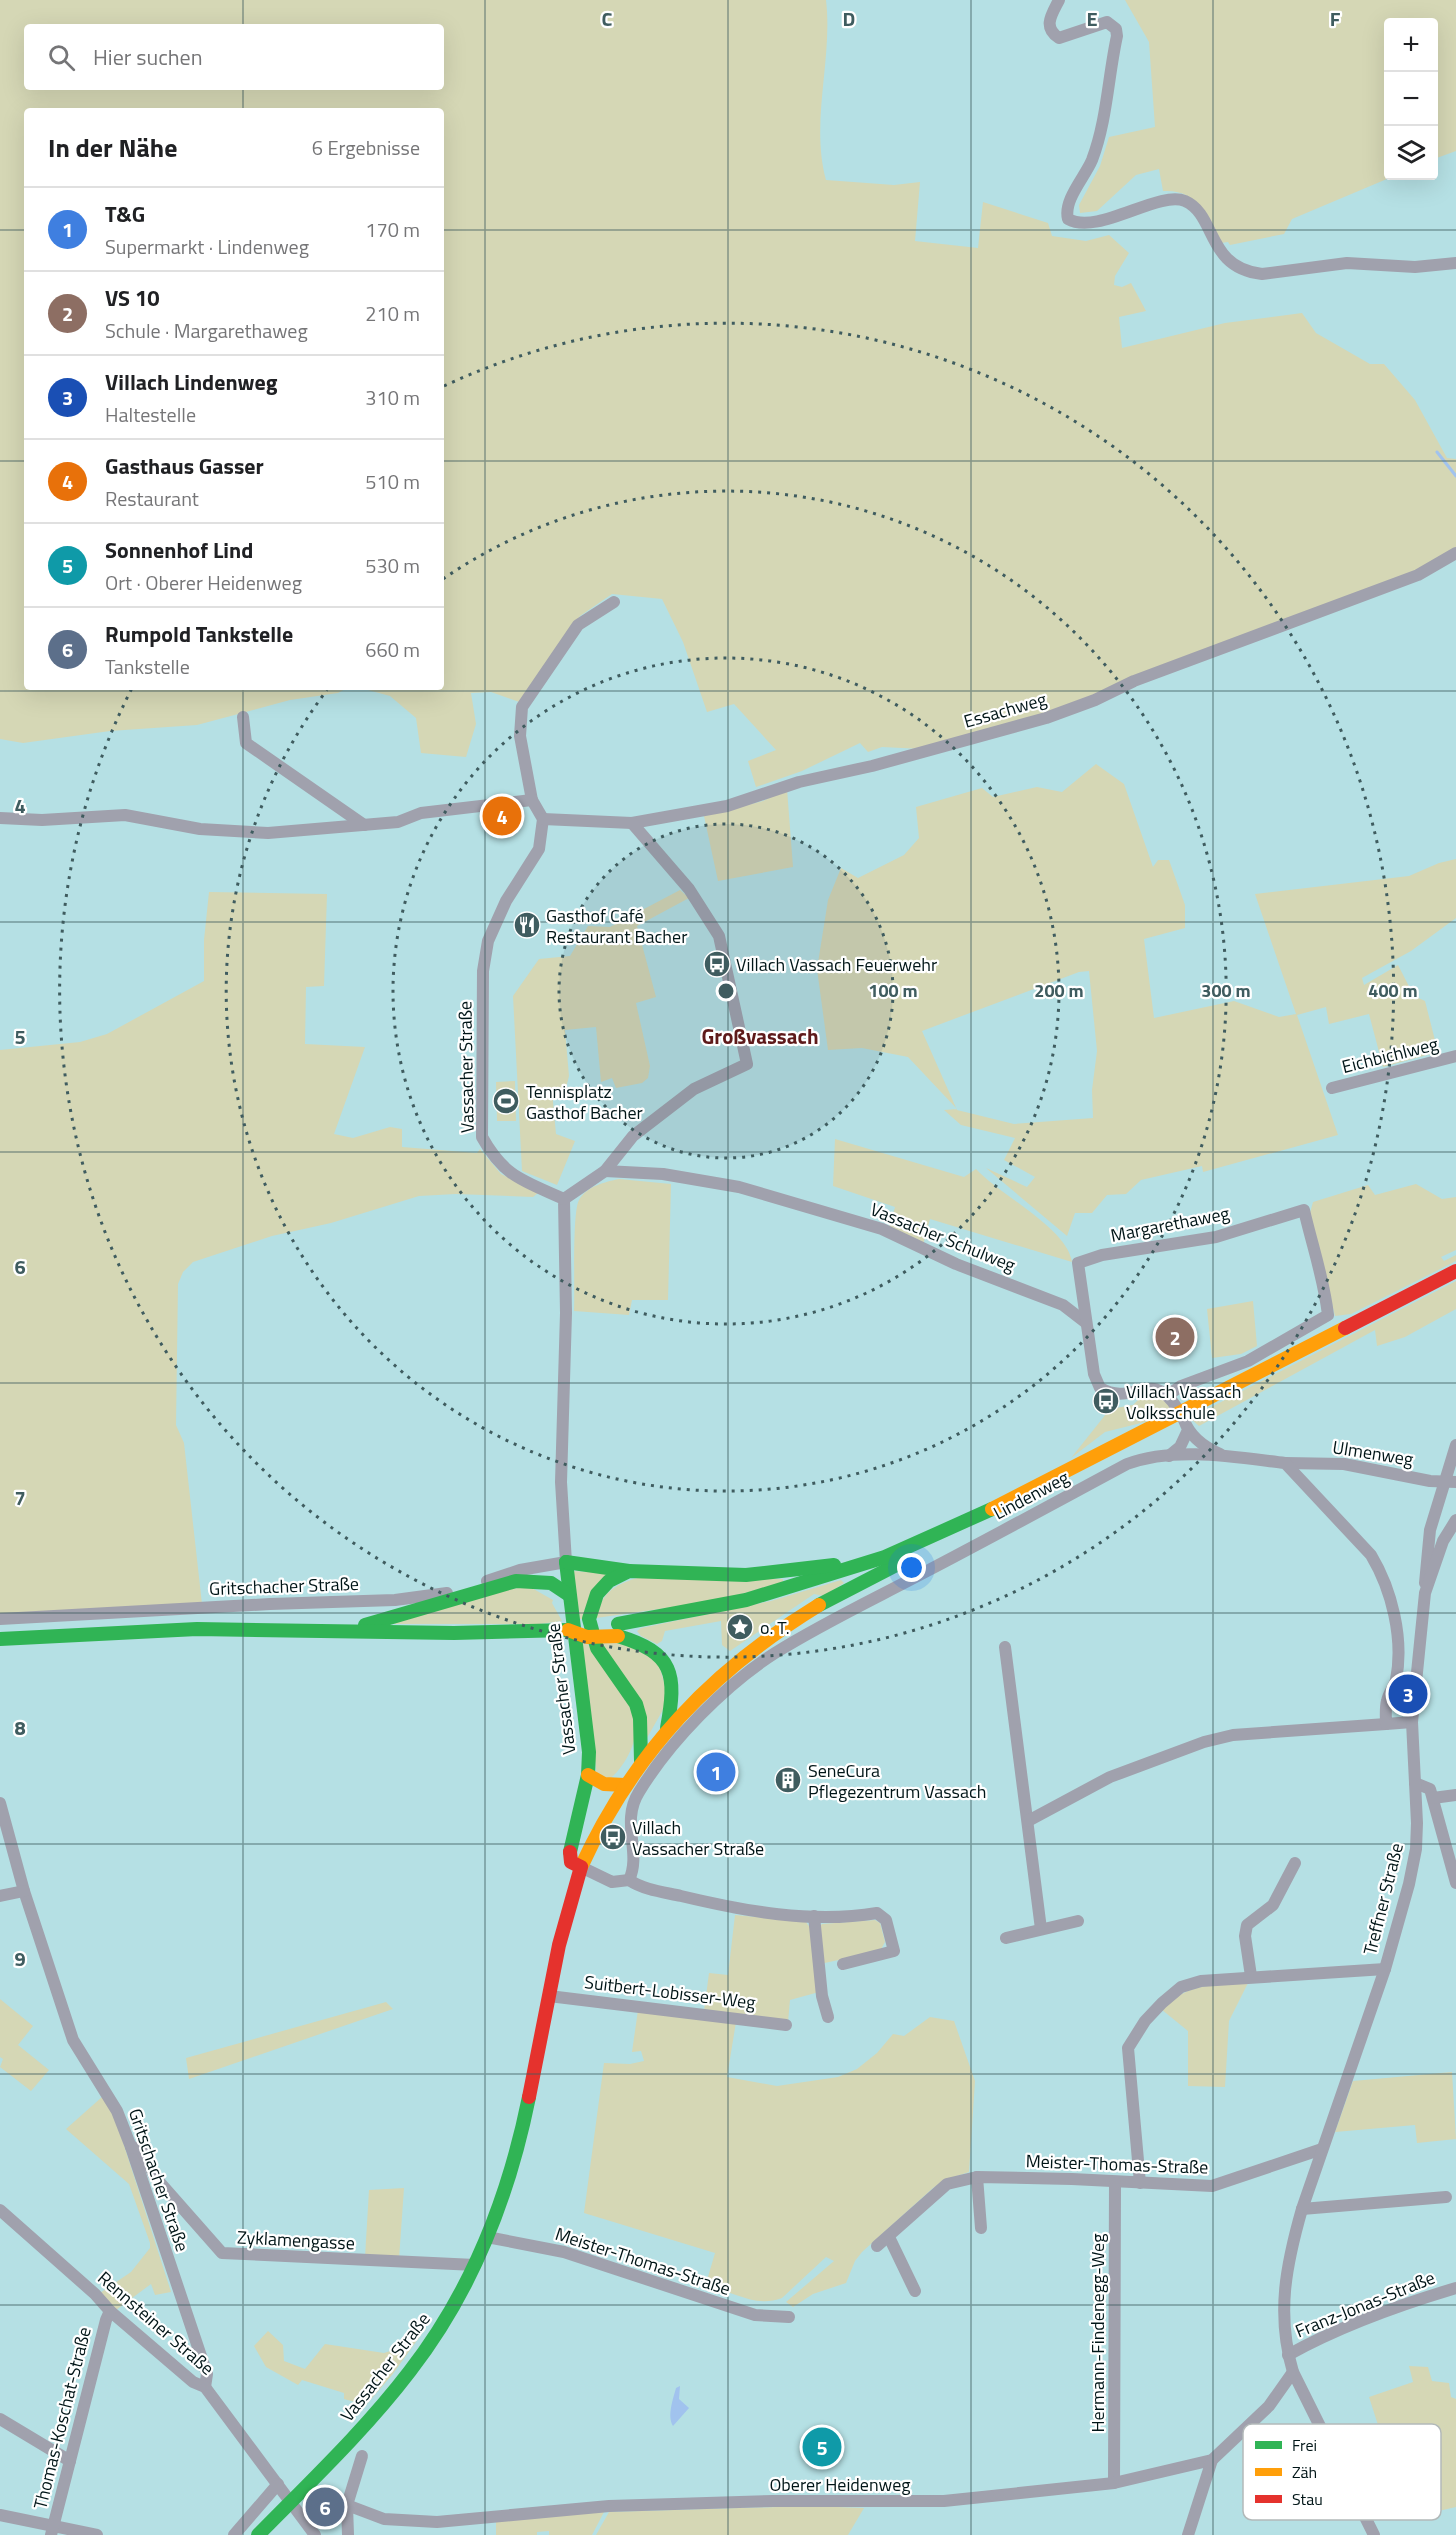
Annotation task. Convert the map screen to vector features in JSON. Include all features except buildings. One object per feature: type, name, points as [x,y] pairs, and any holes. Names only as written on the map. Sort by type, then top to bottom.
[{"type":"main road","points":[[0,1639],[114,1630],[568,1630],[587,1637],[746,1600],[885,1557],[984,1515],[1456,1270]]},
{"type":"main road","points":[[581,1867],[604,1819],[641,1761],[667,1728],[736,1660],[773,1632],[843,1592],[881,1571],[969,1531],[984,1515]]},
{"type":"main road","points":[[566,1562],[629,1570],[756,1574],[830,1566],[864,1555],[885,1557]]},
{"type":"main road","name":"Vassacher Straße","points":[[258,2535],[290,2500],[335,2458],[392,2394],[446,2319],[475,2265],[508,2182],[519,2143],[561,1935],[581,1867],[571,1862],[570,1849],[588,1774],[588,1731],[566,1562]]},
{"type":"main road","points":[[629,1570],[609,1581],[597,1594],[589,1619],[597,1648],[636,1704],[640,1718],[641,1761]]},
{"type":"main road","points":[[345,1630],[516,1581],[551,1582],[569,1595]]},
{"type":"main road","points":[[618,1630],[648,1646],[662,1658],[671,1671],[674,1685],[667,1728]]},
{"type":"main road","points":[[588,1774],[604,1784],[625,1785]]},
{"type":"street","points":[[1059,0],[1049,18],[1049,26],[1052,33],[1059,38],[1107,22],[1116,29],[1117,36],[1100,134],[1090,164],[1068,207],[1068,219],[1073,222],[1100,221],[1168,201],[1184,200],[1194,207],[1225,258],[1251,273],[1262,274],[1347,263],[1415,267],[1456,263]]},
{"type":"street","name":"Essachweg","points":[[543,819],[632,823],[674,817],[726,806],[799,782],[872,766],[1046,718],[1095,700],[1134,681],[1418,575],[1456,553]]},
{"type":"street","points":[[543,819],[532,800],[520,736],[522,707],[578,625],[614,602]]},
{"type":"street","points":[[243,717],[246,743],[364,825]]},
{"type":"street","points":[[0,818],[42,820],[125,815],[200,829],[268,834],[398,822],[421,813],[532,800]]},
{"type":"street","name":"Vassacher Straße","points":[[543,819],[539,849],[506,901],[488,941],[483,971],[482,1137],[493,1156],[513,1176],[564,1198],[566,1313],[561,1482],[566,1562]]},
{"type":"street","points":[[564,1198],[605,1171],[633,1136],[694,1089],[747,1064],[719,936],[689,889],[632,823]]},
{"type":"street","name":"Eichbichlweg","points":[[1332,1088],[1456,1056]]},
{"type":"street","name":"Vassacher Schulweg","points":[[605,1171],[663,1174],[739,1187],[882,1229],[956,1264],[1063,1305],[1085,1322]]},
{"type":"street","name":"Margarethaweg","points":[[1085,1322],[1078,1263],[1102,1256],[1216,1237],[1304,1210],[1324,1287],[1328,1315],[1296,1332],[1273,1348],[1181,1386],[1168,1395]]},
{"type":"street","points":[[1085,1322],[1094,1374],[1100,1388],[1116,1395],[1152,1388],[1168,1395],[1177,1408]]},
{"type":"street","points":[[1169,1456],[1180,1448],[1186,1425],[1210,1449],[1224,1456]]},
{"type":"street","points":[[1425,1593],[1430,1530],[1450,1482],[1456,1445]]},
{"type":"street","name":"Lindenweg","points":[[629,1880],[633,1871],[630,1813],[639,1792],[680,1735],[723,1695],[773,1654],[1127,1464],[1149,1457],[1169,1456],[1224,1456],[1285,1463]]},
{"type":"street","points":[[1285,1463],[1371,1556],[1389,1592],[1398,1656],[1395,1682],[1386,1701],[1386,1724]]},
{"type":"street","name":"Ulmenweg","points":[[1285,1463],[1344,1464],[1450,1482]]},
{"type":"street","name":"Treffner Straße","points":[[1319,2424],[1293,2372],[1288,2355],[1282,2294],[1302,2209],[1385,1969],[1409,1884],[1416,1849],[1412,1722],[1425,1593],[1443,1541],[1456,1520]]},
{"type":"street","name":"Gritschacher Straße","points":[[0,1619],[270,1604],[395,1600],[433,1596],[520,1570],[566,1562]]},
{"type":"street","points":[[1005,1647],[1041,1929]]},
{"type":"street","points":[[1028,1821],[1110,1777],[1204,1742],[1233,1735],[1412,1722]]},
{"type":"street","points":[[1415,1782],[1430,1789],[1451,1848],[1456,1883]]},
{"type":"street","points":[[1433,1797],[1456,1795]]},
{"type":"street","name":"Gritschacher Straße","points":[[0,1803],[2,1822],[73,2040],[117,2111],[131,2147],[207,2374],[205,2387]]},
{"type":"street","points":[[1251,1976],[1245,1936],[1247,1925],[1273,1905],[1295,1863]]},
{"type":"street","points":[[581,1867],[612,1882],[629,1880],[645,1888],[741,1911],[856,1917],[877,1913],[886,1920],[894,1951],[843,1964]]},
{"type":"street","points":[[0,1896],[24,1891]]},
{"type":"street","points":[[814,1916],[821,1985],[828,2017]]},
{"type":"street","points":[[1006,1938],[1078,1921]]},
{"type":"street","points":[[1140,2183],[1128,2048],[1145,2021],[1181,1987],[1201,1981],[1251,1976],[1385,1969]]},
{"type":"street","name":"Suitbert-Lobisser-Weg","points":[[549,1996],[786,2025]]},
{"type":"street","name":"Zyklamengasse","points":[[131,2147],[141,2150],[156,2177],[222,2253],[475,2265]]},
{"type":"street","name":"Meister-Thomas-Straße","points":[[877,2246],[947,2184],[977,2177],[1072,2179],[1212,2187],[1322,2149]]},
{"type":"street","points":[[977,2177],[981,2228]]},
{"type":"street","name":"Hermann-Findenegg-Weg","points":[[1114,2483],[1115,2183]]},
{"type":"street","points":[[1302,2209],[1446,2197]]},
{"type":"street","name":"Rennsteiner Straße","points":[[0,2210],[95,2294],[110,2311],[193,2382],[205,2387],[315,2535]]},
{"type":"street","name":"Meister-Thomas-Straße","points":[[487,2237],[564,2252],[755,2315],[789,2317]]},
{"type":"street","points":[[889,2237],[915,2291]]},
{"type":"street","name":"Franz-Jonas-Straße","points":[[1288,2355],[1314,2340],[1384,2312],[1456,2288]]},
{"type":"street","name":"Thomas-Koschat-Straße","points":[[52,2530],[110,2311]]},
{"type":"street","points":[[1250,2424],[1269,2406],[1293,2372]]},
{"type":"street","points":[[0,2419],[70,2461]]},
{"type":"street","points":[[1188,2535],[1212,2460],[1243,2431]]},
{"type":"street","points":[[348,2535],[347,2505],[362,2456]]},
{"type":"street","name":"Oberer Heidenweg","points":[[347,2505],[384,2519],[437,2522],[609,2506],[944,2501],[1114,2483],[1212,2460]]},
{"type":"street","points":[[234,2535],[278,2484]]},
{"type":"street","points":[[0,2515],[52,2530],[97,2535]]},
{"type":"street","name":"Treffner Straße","points":[[1367,2520],[1374,2535]]},
{"type":"green space","points":[[0,0],[826,0],[827,45],[820,136],[826,180],[894,185],[920,182],[915,241],[978,248],[983,202],[1048,223],[1052,236],[1086,241],[1109,235],[1129,253],[1115,276],[1114,285],[1122,287],[1131,283],[1146,311],[1119,317],[1122,348],[1225,323],[1302,313],[1316,333],[1370,364],[1384,364],[1415,400],[1447,458],[1456,459],[1456,550],[1432,564],[1069,706],[922,749],[882,747],[868,752],[860,743],[802,771],[756,787],[748,761],[776,750],[734,704],[707,712],[683,642],[662,599],[612,594],[580,616],[522,703],[491,692],[471,693],[476,724],[466,757],[421,753],[416,718],[390,696],[368,690],[444,690],[444,108],[24,108],[24,690],[344,690],[338,693],[290,700],[197,725],[110,731],[23,743],[0,739]]},
{"type":"green space","points":[[1125,0],[1456,0],[1456,151],[1438,158],[1438,18],[1384,18],[1385,180],[1292,219],[1284,234],[1230,245],[1228,242],[1221,243],[1200,206],[1193,199],[1185,194],[1163,191],[1159,169],[1136,175],[1097,211],[1080,213],[1079,205],[1100,166],[1109,137],[1155,127],[1149,42]]},
{"type":"green space","points":[[1096,764],[1124,784],[1153,867],[1158,860],[1169,860],[1185,905],[1185,928],[1144,939],[1154,1018],[1234,1001],[1279,1017],[1296,1014],[1255,894],[1409,876],[1439,863],[1456,859],[1456,918],[1411,951],[1362,978],[1364,985],[1398,965],[1414,996],[1425,1001],[1438,1052],[1383,1067],[1369,1014],[1329,1024],[1326,1007],[1297,1015],[1338,1135],[1203,1172],[1202,1166],[1141,1180],[1126,1194],[1107,1195],[1092,1213],[1075,1213],[1067,1236],[986,1168],[1027,1187],[1035,1177],[1004,1160],[1015,1138],[961,1125],[944,1110],[957,1109],[1014,1124],[1093,1118],[1092,1090],[1097,1051],[1089,971],[1079,972],[922,1031],[956,1108],[908,1057],[862,1048],[828,1050],[817,969],[828,900],[841,868],[858,878],[904,855],[919,838],[916,807],[982,788],[993,797],[1037,787],[1062,792]]},
{"type":"green space","points":[[787,789],[793,867],[718,881],[704,816],[763,801]]},
{"type":"green space","points":[[680,890],[689,898],[637,926],[656,997],[636,1003],[650,1066],[648,1078],[642,1083],[616,1088],[612,1078],[601,1082],[596,1027],[565,1030],[569,1076],[566,1088],[552,1091],[556,1134],[575,1141],[557,1185],[522,1171],[513,996],[539,959],[570,956],[588,926],[610,927]]},
{"type":"green space","points":[[209,892],[327,894],[324,986],[306,987],[305,1044],[365,1047],[334,1134],[353,1138],[390,1127],[402,1129],[402,1147],[477,1153],[480,1149],[501,1174],[538,1193],[533,1197],[456,1194],[419,1196],[331,1223],[272,1236],[193,1262],[183,1272],[178,1284],[176,1425],[184,1443],[202,1604],[0,1615],[0,1050],[80,1042],[107,1034],[204,981],[204,940]]},
{"type":"green space","name":"Tennisplatz Gasthof Bacher","points":[[515,1081],[516,1121],[497,1121],[496,1082]]},
{"type":"green space","points":[[835,1139],[964,1177],[976,1169],[1046,1225],[1067,1249],[1072,1262],[930,1219],[923,1245],[889,1227],[895,1207],[833,1186]]},
{"type":"green space","points":[[619,1179],[671,1184],[668,1300],[632,1300],[629,1315],[574,1311],[575,1235],[579,1200],[591,1188]]},
{"type":"green space","points":[[1416,1184],[1442,1199],[1456,1197],[1456,1250],[1441,1257],[1444,1261],[1456,1255],[1456,1261],[1351,1314],[1335,1316],[1310,1213],[1313,1202],[1368,1185],[1375,1195]]},
{"type":"green space","points":[[1456,1281],[1456,1309],[1405,1337],[1377,1346],[1375,1330],[1199,1426],[1190,1418]]},
{"type":"green space","points":[[1253,1301],[1257,1346],[1241,1354],[1212,1358],[1207,1309]]},
{"type":"green space","points":[[1155,1395],[1165,1399],[1172,1409],[1145,1422],[1105,1432],[1071,1458],[1110,1409],[1133,1405],[1142,1396]]},
{"type":"green space","points":[[572,1571],[610,1573],[584,1619],[577,1619]]},
{"type":"green space","points":[[637,1578],[783,1579],[783,1583],[716,1601],[596,1618],[601,1602],[610,1591]]},
{"type":"green space","points":[[841,1580],[844,1583],[824,1596],[814,1594],[730,1651],[722,1645],[721,1621],[665,1631],[662,1641],[657,1644],[641,1636],[637,1631],[641,1628],[771,1601]]},
{"type":"green space","points":[[530,1587],[553,1600],[552,1603],[562,1621],[540,1624],[383,1624],[507,1589]]},
{"type":"green space","points":[[621,1642],[658,1661],[669,1699],[647,1738],[600,1644]]},
{"type":"green space","points":[[589,1643],[625,1698],[636,1723],[634,1740],[627,1758],[611,1778],[597,1776],[580,1644]]},
{"type":"green space","points":[[735,1915],[806,1922],[811,1929],[819,1992],[790,2000],[788,2022],[704,2011],[709,1973],[728,1975]]},
{"type":"green space","points":[[875,1920],[880,1923],[885,1942],[880,1951],[820,1964],[819,1927],[822,1924]]},
{"type":"green space","points":[[1248,1983],[1229,2021],[1225,2087],[1188,2086],[1188,2031],[1161,2009],[1182,1994],[1202,1987]]},
{"type":"green space","points":[[0,1999],[33,2026],[18,2045],[49,2070],[31,2091],[0,2067],[3,2059],[0,2057]]},
{"type":"green space","points":[[386,2002],[393,2009],[189,2079],[186,2058]]},
{"type":"green space","points":[[638,2010],[736,2022],[727,2077],[777,2086],[838,2077],[857,2069],[877,2053],[893,2034],[904,2036],[930,2017],[954,2021],[975,2081],[969,2172],[945,2180],[933,2188],[862,2252],[855,2261],[846,2283],[813,2294],[793,2307],[786,2302],[834,2261],[826,2257],[782,2298],[772,2301],[752,2300],[705,2287],[715,2253],[584,2213],[604,2063],[630,2064],[644,2061],[641,2051],[632,2052]]},
{"type":"green space","points":[[1452,2072],[1456,2139],[1417,2143],[1415,2125],[1335,2132],[1353,2081]]},
{"type":"green space","points":[[102,2097],[114,2114],[171,2292],[155,2295],[151,2284],[116,2310],[100,2293],[131,2272],[150,2248],[150,2243],[129,2184],[66,2129]]},
{"type":"green space","points":[[404,2188],[399,2259],[365,2257],[369,2190]]},
{"type":"green space","points":[[421,2328],[426,2328],[392,2375],[366,2405],[344,2399],[344,2393],[302,2380],[298,2385],[266,2367],[254,2346],[268,2331],[283,2345],[284,2361],[305,2369],[325,2344],[384,2353],[402,2347]]},
{"type":"green space","points":[[1409,2366],[1428,2367],[1432,2381],[1449,2383],[1451,2397],[1456,2399],[1456,2507],[1441,2510],[1441,2424],[1378,2424],[1369,2397],[1413,2382]]},
{"type":"green space","points":[[810,2506],[864,2508],[848,2535],[596,2535],[609,2512]]},
{"type":"green space","points":[[604,2512],[592,2535],[549,2535],[549,2531],[537,2532],[537,2535],[496,2535],[496,2521]]},
{"type":"water","points":[[680,2386],[679,2399],[689,2408],[673,2426],[671,2407],[676,2388]]},
{"type":"waterway","points":[[1437,452],[1456,476]]},
{"type":"traffic: fast","points":[[618,1624],[746,1600],[885,1557],[992,1509]]},
{"type":"traffic: fast","points":[[566,1562],[589,1752],[588,1775],[570,1852]]},
{"type":"traffic: fast","points":[[566,1562],[629,1571]]},
{"type":"traffic: fast","points":[[819,1605],[902,1562]]},
{"type":"traffic: fast","points":[[641,1761],[640,1718],[636,1704],[597,1648],[589,1619],[597,1594],[609,1581],[629,1571],[746,1575],[834,1565]]},
{"type":"traffic: fast","points":[[365,1625],[516,1581],[551,1583],[569,1595]]},
{"type":"traffic: fast","points":[[0,1639],[197,1629],[454,1633],[568,1630]]},
{"type":"traffic: fast","points":[[618,1636],[651,1650],[661,1658],[667,1668],[671,1680],[667,1728]]},
{"type":"traffic: fast","points":[[258,2535],[337,2455],[393,2393],[432,2340],[452,2308],[470,2275],[499,2206],[521,2134],[529,2097]]},
{"type":"traffic: slow","points":[[992,1509],[1345,1328]]},
{"type":"traffic: slow","points":[[581,1867],[602,1825],[625,1787],[679,1718],[744,1658],[780,1630],[819,1605]]},
{"type":"traffic: slow","points":[[568,1630],[587,1637],[618,1636]]},
{"type":"traffic: slow","points":[[588,1775],[604,1784],[625,1785]]},
{"type":"traffic: jam","points":[[1345,1328],[1456,1271]]},
{"type":"traffic: jam","points":[[529,2097],[559,1945],[581,1867],[571,1862],[570,1852]]},
{"type":"place","name":"Gasthaus Gasser","points":[[502,816]]},
{"type":"place","name":"Gasthof Café Restaurant Bacher","points":[[527,925]]},
{"type":"place","name":"Villach Vassach Feuerwehr","points":[[717,964]]},
{"type":"place","name":"Tennisplatz Gasthof Bacher","points":[[506,1101]]},
{"type":"place","name":"VS 10","points":[[1175,1337]]},
{"type":"place","name":"Villach Vassach Volksschule","points":[[1106,1401]]},
{"type":"place","name":"o. T.","points":[[740,1627]]},
{"type":"place","name":"Villach Lindenweg","points":[[1408,1694]]},
{"type":"place","name":"T&G","points":[[716,1772]]},
{"type":"place","name":"SeneCura Pflegezentrum Vassach","points":[[788,1780]]},
{"type":"place","name":"Villach Vassacher Straße","points":[[613,1837]]},
{"type":"place","name":"Sonnenhof Lind","points":[[822,2447]]},
{"type":"place","name":"Rumpold Tankstelle","points":[[325,2507]]},
{"type":"district","name":"Großvassach","points":[[760,1036]]}]
